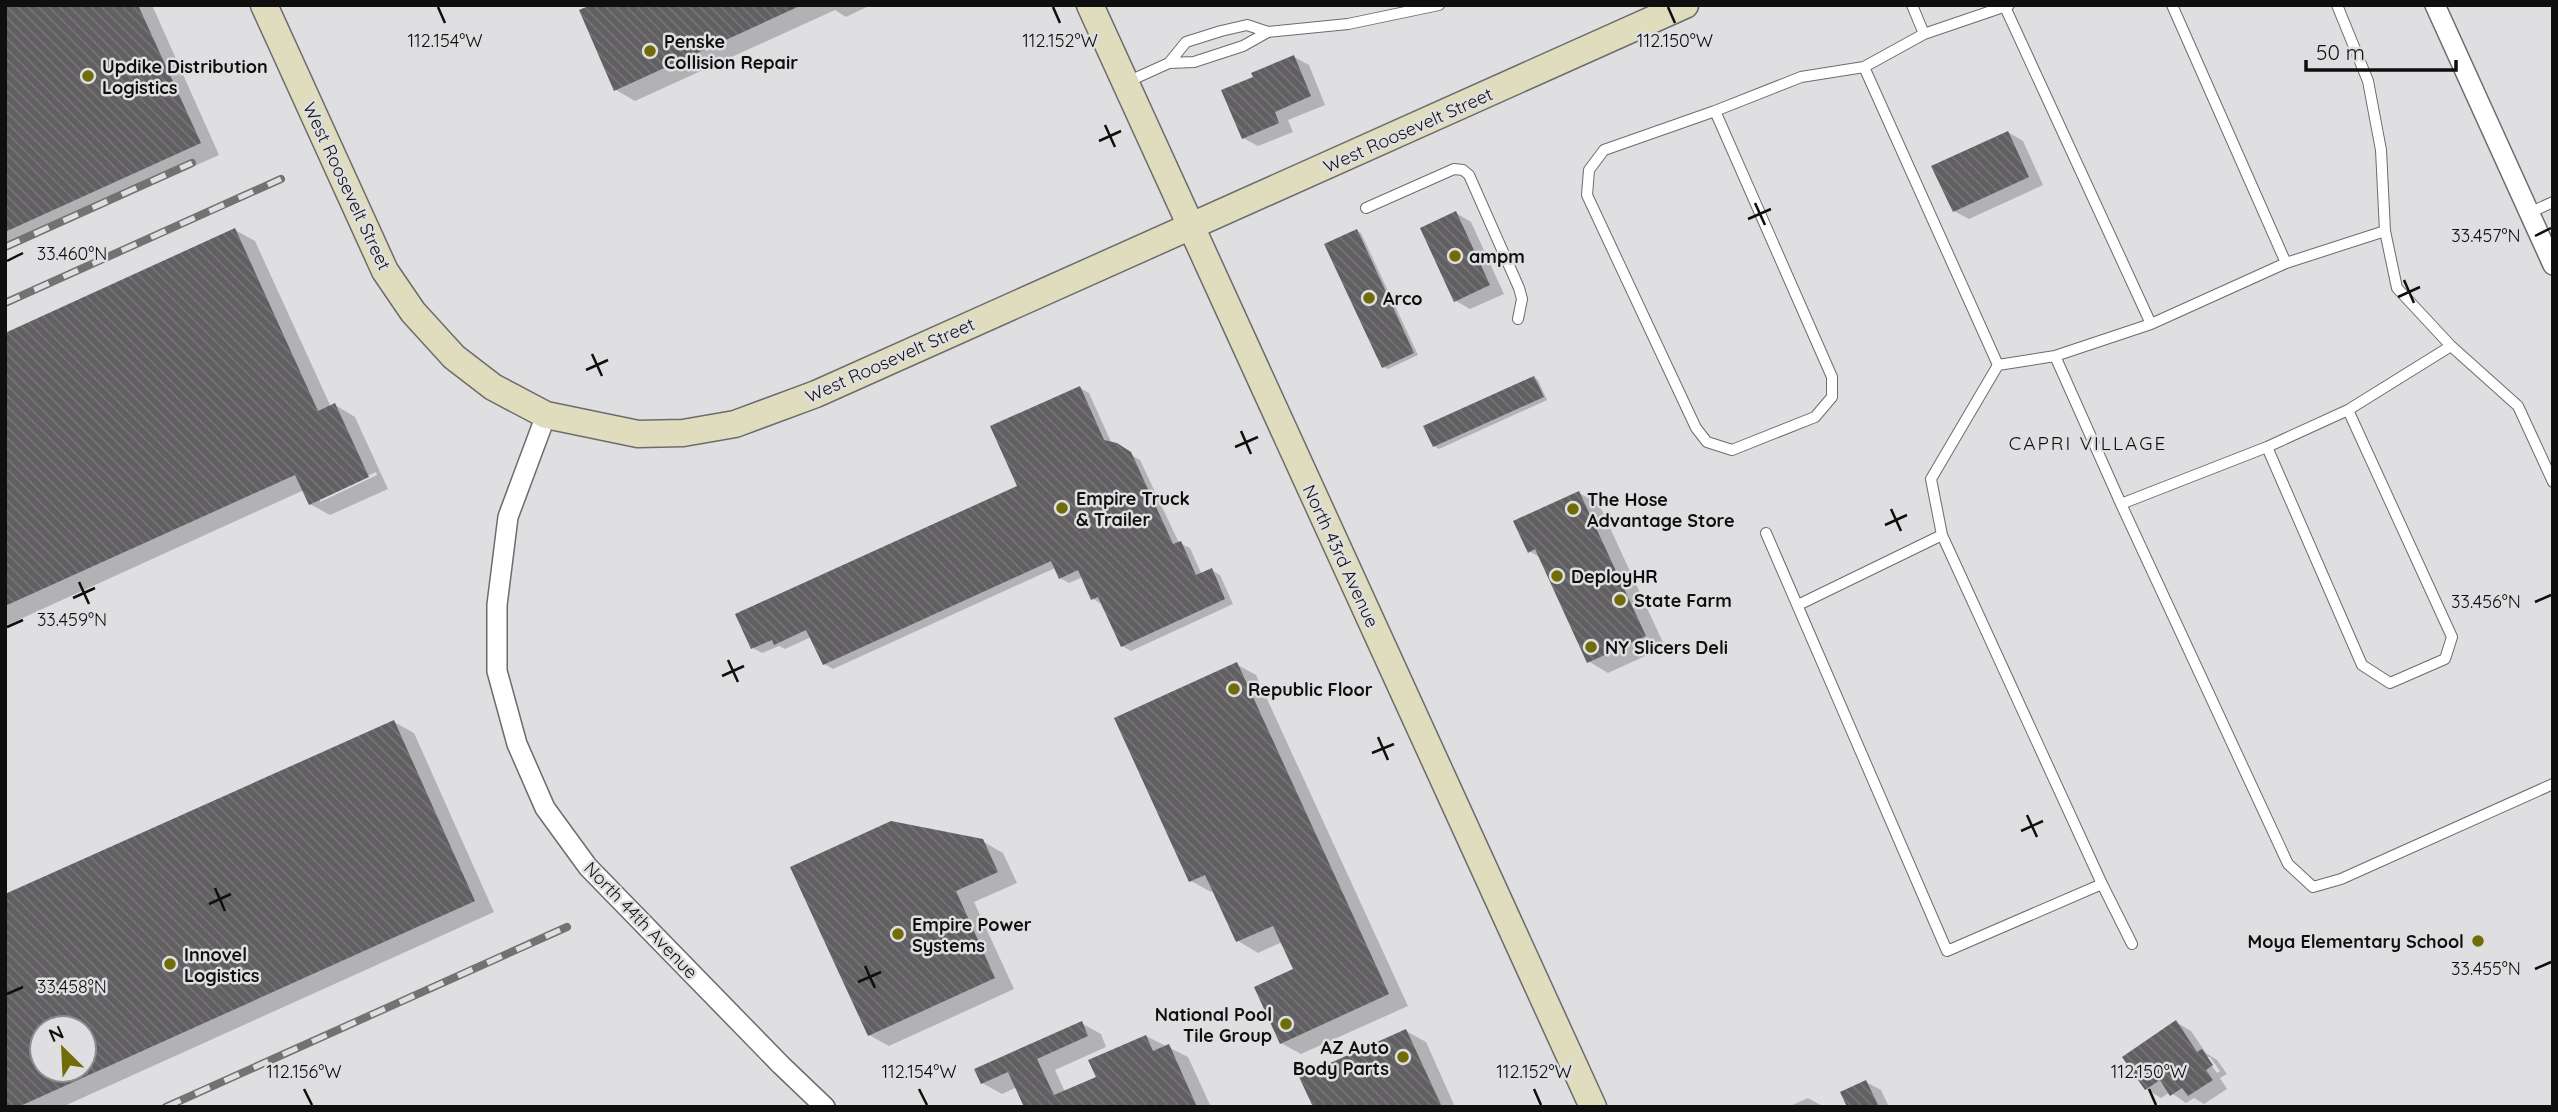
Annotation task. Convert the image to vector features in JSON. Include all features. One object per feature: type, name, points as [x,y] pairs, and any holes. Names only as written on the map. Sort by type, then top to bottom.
[{"type":"street","name":"West Roosevelt Street","points":[[264,5],[385,271],[413,312],[454,357],[493,387],[546,415],[638,433],[683,433],[735,424],[816,394],[1685,5]]},
{"type":"street","name":"North 43rd Avenue","points":[[1090,5],[1593,1107]]},
{"type":"street","points":[[2434,5],[2553,265]]},
{"type":"street","name":"North 44th Avenue","points":[[546,415],[508,517],[498,605],[498,671],[517,744],[545,807],[587,867],[825,1107]]},
{"type":"lane","points":[[1169,62],[1194,62],[1243,46],[1268,32],[1348,24],[1438,5]]},
{"type":"lane","points":[[1912,5],[1924,34]]},
{"type":"lane","points":[[2172,5],[2286,264]]},
{"type":"lane","points":[[2337,5],[2368,81],[2381,150],[2385,231],[2397,288],[2451,346],[2518,406],[2553,482]]},
{"type":"lane","points":[[1715,111],[1832,377],[1832,397],[1815,417],[1732,450],[1707,442],[1696,428],[1587,195],[1589,170],[1604,150],[1801,77],[1864,67],[1924,34],[2007,6],[2151,324]]},
{"type":"lane","points":[[1126,82],[1169,62],[1186,42],[1247,25],[1268,32]]},
{"type":"lane","points":[[1864,67],[1998,365]]},
{"type":"lane","points":[[1366,208],[1454,169],[1463,170],[1469,175],[1519,288],[1522,299],[1518,319]]},
{"type":"lane","points":[[2529,214],[2553,202]]},
{"type":"lane","points":[[1998,365],[2055,356],[2151,324],[2286,264],[2385,231]]},
{"type":"lane","points":[[2121,504],[2267,447],[2348,410],[2451,346]]},
{"type":"lane","points":[[2055,356],[2288,864],[2313,887],[2341,879],[2553,783]]},
{"type":"lane","points":[[1998,365],[1931,479],[1942,535],[2132,944]]},
{"type":"lane","points":[[2267,447],[2362,665],[2390,683],[2445,659],[2452,637],[2348,410]]},
{"type":"lane","points":[[1766,533],[1947,951],[2102,884]]},
{"type":"lane","points":[[1798,606],[1942,535]]},
{"type":"building","name":"Updike Distribution Logistics","points":[[5,5],[138,5],[201,143],[5,232]]},
{"type":"building","name":"Penske Collision Repair","points":[[591,5],[802,5],[614,91],[579,10]]},
{"type":"building","points":[[1294,55],[1311,96],[1275,112],[1279,123],[1242,139],[1221,90],[1253,77],[1251,73]]},
{"type":"building","points":[[2008,131],[2029,177],[1953,212],[1931,166]]},
{"type":"building","name":"ampm","points":[[1456,211],[1490,285],[1454,302],[1420,228]]},
{"type":"building","points":[[235,228],[318,411],[335,403],[369,477],[309,505],[295,475],[5,606],[5,333]]},
{"type":"building","name":"Arco","points":[[1357,229],[1414,353],[1382,368],[1324,244]]},
{"type":"building","points":[[1534,376],[1544,397],[1433,447],[1423,426]]},
{"type":"building","name":"Empire Truck & Trailer","points":[[1080,386],[1104,440],[1117,443],[1131,452],[1173,544],[1181,541],[1196,575],[1212,568],[1225,599],[1121,647],[1098,597],[1091,600],[1078,570],[1059,579],[1051,561],[823,665],[806,630],[774,645],[772,640],[751,649],[735,614],[1017,486],[990,426]]},
{"type":"building","points":[[1579,491],[1646,636],[1587,663],[1535,549],[1528,553],[1513,521]]},
{"type":"building","points":[[1237,662],[1389,994],[1280,1044],[1254,987],[1293,969],[1273,926],[1236,942],[1205,875],[1189,882],[1114,718]]},
{"type":"building","name":"Innovel Logistics","points":[[394,720],[475,901],[98,1071],[98,1014],[28,1014],[28,1084],[69,1084],[18,1107],[5,1107],[5,894]]},
{"type":"building","name":"Empire Power Systems","points":[[891,821],[983,839],[998,872],[956,891],[995,978],[868,1036],[790,867]]},
{"type":"building","points":[[2176,1020],[2197,1052],[2202,1049],[2213,1065],[2206,1070],[2213,1080],[2188,1096],[2182,1088],[2170,1096],[2160,1080],[2145,1090],[2122,1057]]},
{"type":"building","points":[[1082,1021],[1088,1036],[1037,1059],[1054,1095],[1096,1077],[1088,1060],[1146,1035],[1153,1051],[1169,1044],[1197,1107],[1024,1107],[1008,1072],[981,1084],[974,1069]]},
{"type":"building","points":[[1406,1029],[1442,1107],[1313,1107],[1299,1077]]},
{"type":"building","points":[[1866,1080],[1879,1107],[1847,1107],[1840,1092]]},
{"type":"railway","points":[[5,247],[192,163]]},
{"type":"railway","points":[[5,303],[281,179]]},
{"type":"railway","points":[[166,1107],[567,927]]},
{"type":"place","name":"Penske Collision Repair","points":[[650,51]]},
{"type":"place","name":"Updike Distribution Logistics","points":[[88,76]]},
{"type":"place","name":"ampm","points":[[1455,256]]},
{"type":"place","name":"Arco","points":[[1369,298]]},
{"type":"place","name":"Empire Truck & Trailer","points":[[1062,508]]},
{"type":"place","name":"The Hose Advantage Store","points":[[1573,509]]},
{"type":"place","name":"DeployHR","points":[[1557,576]]},
{"type":"place","name":"State Farm","points":[[1620,600]]},
{"type":"place","name":"NY Slicers Deli","points":[[1591,647]]},
{"type":"place","name":"Republic Floor","points":[[1234,689]]},
{"type":"place","name":"Empire Power Systems","points":[[898,934]]},
{"type":"place","name":"Moya Elementary School","points":[[2478,941]]},
{"type":"place","name":"Innovel Logistics","points":[[170,964]]},
{"type":"place","name":"National Pool Tile Group","points":[[1286,1024]]},
{"type":"place","name":"AZ Auto Body Parts","points":[[1403,1057]]},
{"type":"district","name":"CAPRI VILLAGE","points":[[2088,443]]}]
